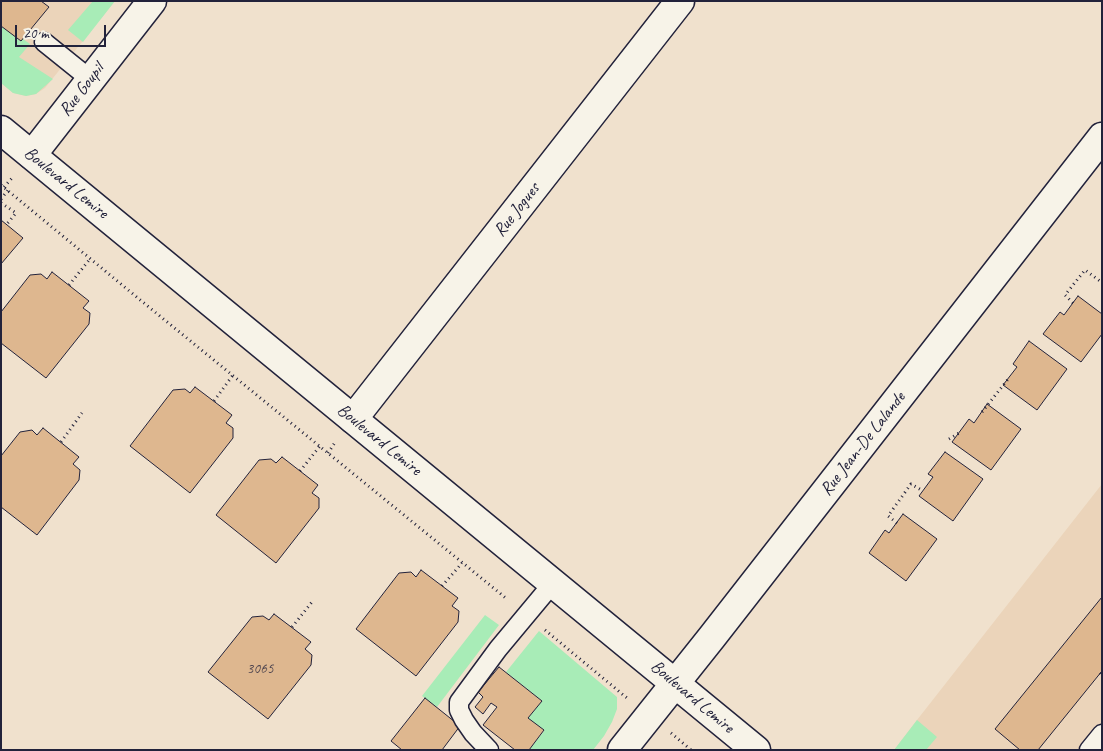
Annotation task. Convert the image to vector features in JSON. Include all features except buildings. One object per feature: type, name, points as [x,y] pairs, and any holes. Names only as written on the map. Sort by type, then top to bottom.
[{"type":"street","name":"Rue Jogues","points":[[353,419],[680,1]]},
{"type":"street","name":"Rue Goupil","points":[[32,154],[146,3]]},
{"type":"street","name":"Boulevard Lemire","points":[[1,130],[756,750]]},
{"type":"street","name":"Rue Jean-De Lalande","points":[[622,750],[1102,137]]},
{"type":"lane","points":[[44,42],[90,79]]},
{"type":"lane","points":[[448,717],[498,650],[553,583]]},
{"type":"lane","points":[[459,702],[459,710],[464,720],[473,734],[489,750]]},
{"type":"lane","points":[[1088,750],[1102,734]]},
{"type":"path","points":[[1,184],[90,259],[508,599]]},
{"type":"path","points":[[1,199],[8,190]]},
{"type":"path","points":[[1,203],[16,213],[6,224]]},
{"type":"path","points":[[69,285],[90,259]]},
{"type":"path","points":[[1073,303],[1065,295],[1085,270],[1100,280]]},
{"type":"path","points":[[214,401],[233,375]]},
{"type":"path","points":[[982,412],[1009,378]]},
{"type":"path","points":[[61,442],[82,413]]},
{"type":"path","points":[[949,440],[959,433]]},
{"type":"path","points":[[300,471],[320,446]]},
{"type":"path","points":[[897,523],[888,516],[911,484],[923,491]]},
{"type":"path","points":[[442,586],[462,563]]},
{"type":"path","points":[[292,627],[312,602]]},
{"type":"path","points":[[542,627],[620,692]]},
{"type":"path","points":[[683,743],[691,750]]},
{"type":"shaded area","points":[[1,1],[115,1],[45,88],[36,94],[26,96],[13,93],[1,83]]},
{"type":"shaded area","points":[[1102,484],[1102,750],[894,750],[917,720]]},
{"type":"green space","points":[[93,1],[115,1],[83,42],[68,30]]},
{"type":"green space","points":[[2,27],[20,41],[23,39],[30,44],[19,57],[53,79],[36,94],[26,96],[13,93],[1,83]]},
{"type":"green space","points":[[485,615],[499,625],[437,707],[422,696]]},
{"type":"green space","points":[[539,631],[617,697],[617,709],[612,722],[593,750],[529,750],[544,731],[528,718],[542,701],[506,672]]},
{"type":"green space","points":[[917,720],[937,737],[926,750],[894,750]]}]
